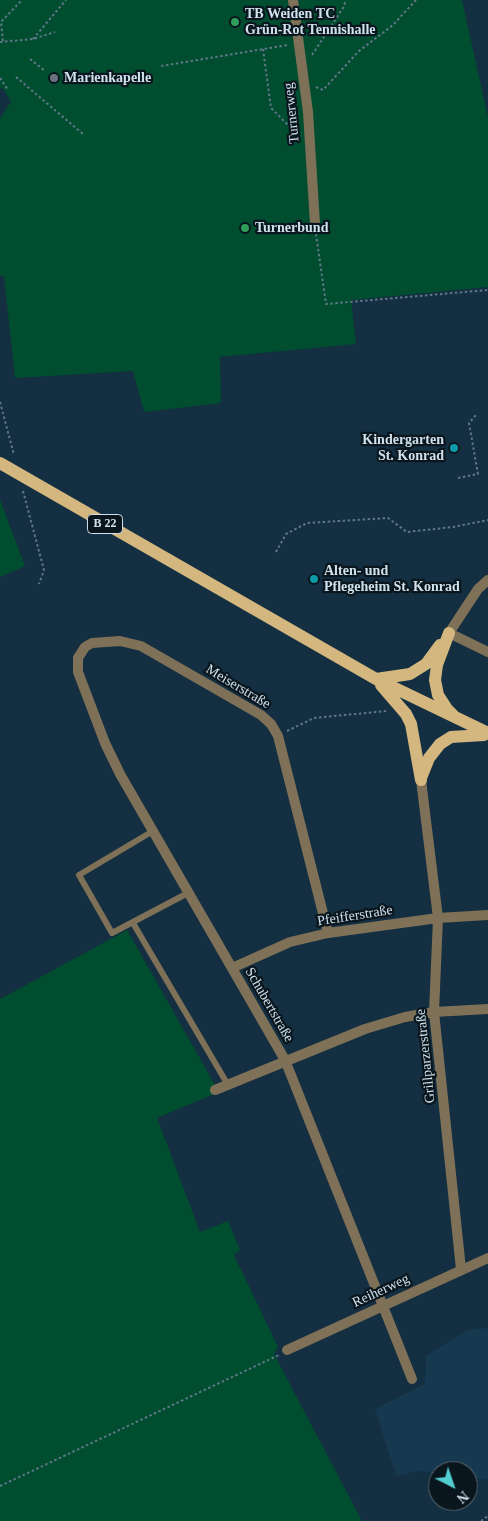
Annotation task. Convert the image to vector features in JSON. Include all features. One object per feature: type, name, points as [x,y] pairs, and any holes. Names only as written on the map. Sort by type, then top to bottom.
[{"type":"main road","name":"B 22","points":[[0,463],[376,679],[488,734]]},
{"type":"main road","points":[[376,679],[410,674],[426,664],[449,633]]},
{"type":"main road","points":[[449,633],[437,665],[435,680],[438,695],[447,709],[460,721]]},
{"type":"main road","points":[[376,679],[406,714],[411,724],[421,780]]},
{"type":"main road","points":[[421,780],[429,758],[440,744],[451,737],[488,734]]},
{"type":"street","name":"Turnerweg","points":[[293,0],[308,112],[315,224]]},
{"type":"street","points":[[488,580],[478,589],[449,633],[488,652]]},
{"type":"street","name":"Meiserstraße","points":[[78,658],[85,647],[92,644],[120,641],[141,646],[261,715],[278,736],[328,933]]},
{"type":"street","name":"Schubertstraße","points":[[78,658],[78,672],[105,743],[120,774],[284,1060],[412,1379]]},
{"type":"street","name":"Grillparzerstraße","points":[[421,780],[438,918],[434,1012],[461,1269]]},
{"type":"street","name":"Pfeifferstraße","points":[[232,968],[290,942],[328,933],[438,918],[488,915]]},
{"type":"street","points":[[215,1090],[284,1060],[365,1029],[405,1017],[434,1012],[488,1008]]},
{"type":"street","name":"Reiherweg","points":[[287,1350],[488,1258]]},
{"type":"lane","points":[[153,831],[79,875],[112,934],[188,893]]},
{"type":"lane","points":[[133,923],[228,1085]]},
{"type":"path","points":[[22,0],[8,11],[0,22],[1,42],[32,38],[55,32]]},
{"type":"path","points":[[32,38],[66,0]]},
{"type":"path","points":[[346,0],[302,77],[323,90],[359,51],[393,24],[416,0]]},
{"type":"path","points":[[161,66],[288,45]]},
{"type":"path","points":[[263,49],[270,108],[289,124]]},
{"type":"path","points":[[30,59],[45,70]]},
{"type":"path","points":[[16,77],[83,134]]},
{"type":"path","points":[[0,78],[8,90]]},
{"type":"path","points":[[315,224],[326,304],[488,290]]},
{"type":"path","points":[[0,402],[14,455]]},
{"type":"path","points":[[458,478],[478,474],[468,423],[476,415]]},
{"type":"path","points":[[22,486],[44,570],[39,584]]},
{"type":"path","points":[[276,552],[286,534],[307,523],[388,518],[407,532],[453,527],[488,520]]},
{"type":"path","points":[[278,736],[314,718],[385,710],[393,713]]},
{"type":"path","points":[[0,1486],[274,1358],[287,1350]]},
{"type":"path","points":[[481,1521],[488,1516]]},
{"type":"shaded area","points":[[488,1328],[488,1480],[478,1478],[478,1461],[428,1461],[428,1472],[417,1471],[396,1476],[375,1409],[425,1384],[426,1356],[467,1330]]},
{"type":"green space","name":"Turnerbund","points":[[0,0],[462,0],[488,117],[488,287],[351,300],[356,344],[220,357],[221,403],[144,412],[133,371],[15,378],[4,276],[0,276],[0,118],[11,102],[2,87],[0,89]]},
{"type":"green space","points":[[0,500],[25,566],[0,577]]},
{"type":"green space","points":[[127,930],[219,1092],[157,1118],[200,1232],[228,1221],[240,1250],[234,1255],[278,1347],[274,1354],[362,1521],[0,1521],[0,999]]},
{"type":"place","name":"TB Weiden TC Grün-Rot Tennishalle","points":[[235,22]]},
{"type":"place","name":"Marienkapelle","points":[[54,78]]},
{"type":"place","name":"Turnerbund","points":[[245,228]]},
{"type":"place","name":"Kindergarten St. Konrad","points":[[454,448]]},
{"type":"place","name":"Alten- und Pflegeheim St. Konrad","points":[[314,579]]}]
